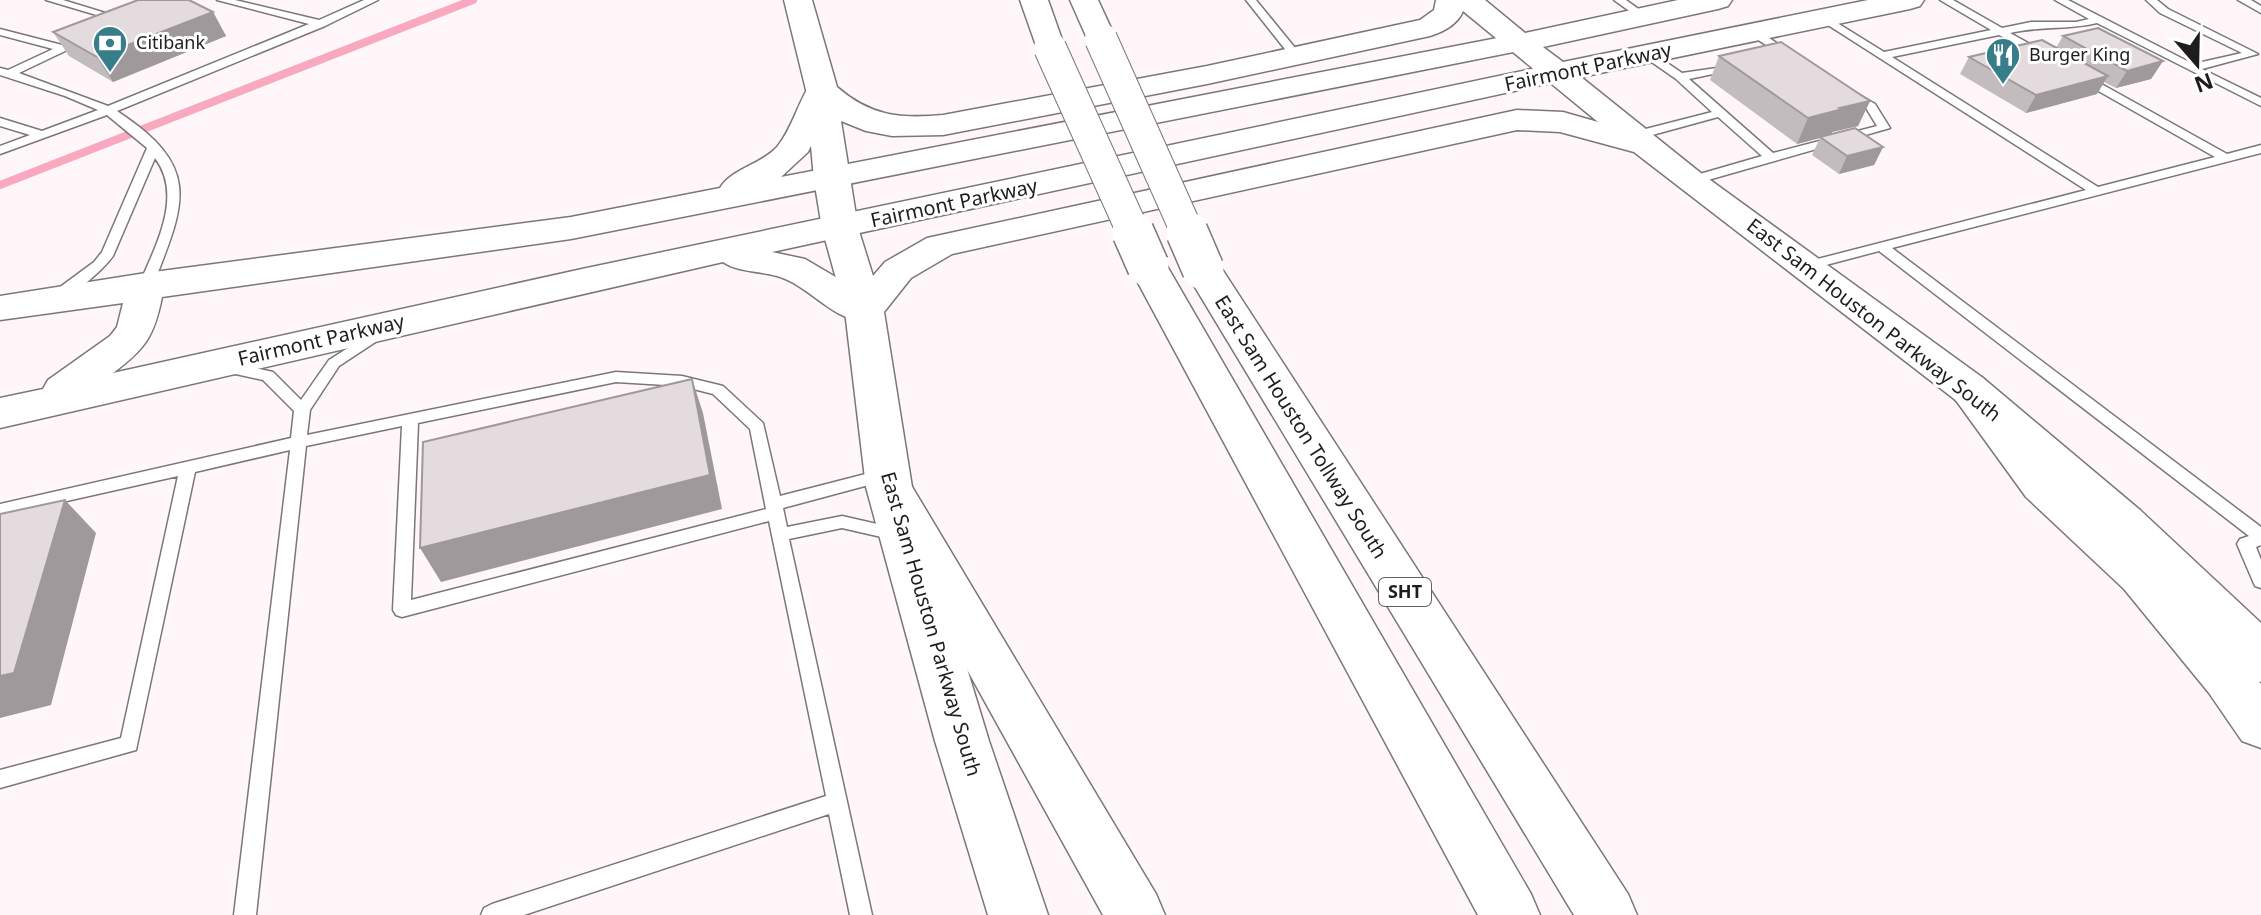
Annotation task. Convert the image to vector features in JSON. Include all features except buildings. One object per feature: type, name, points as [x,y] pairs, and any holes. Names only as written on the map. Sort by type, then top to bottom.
[{"type":"main road","name":"East Sam Houston Parkway South","points":[[798,0],[822,90],[831,179],[840,228],[864,311],[888,481],[962,741],[1018,915]]},
{"type":"main road","points":[[1034,0],[1050,48],[1148,266],[1510,915]]},
{"type":"main road","name":"East Sam Houston Tollway South","points":[[1084,0],[1203,269],[1607,915]]},
{"type":"main road","points":[[710,203],[763,174],[791,152],[822,90],[840,109],[863,122],[912,128],[1191,78],[1430,27],[1448,14],[1450,0]]},
{"type":"main road","name":"East Sam Houston Parkway South","points":[[1467,0],[1560,72],[1690,181],[1968,388],[2124,522],[2241,635],[2261,661]]},
{"type":"main road","name":"Fairmont Parkway","points":[[0,308],[53,298],[571,228],[1523,42],[1631,8],[1718,0]]},
{"type":"main road","points":[[1854,12],[1889,0]]},
{"type":"main road","name":"Fairmont Parkway","points":[[0,413],[716,253],[1910,0]]},
{"type":"main road","points":[[716,253],[792,267],[864,311],[898,270],[940,246],[1517,120],[1563,122],[1643,143]]},
{"type":"main road","points":[[44,403],[124,345],[136,329],[146,285]]},
{"type":"main road","points":[[1968,388],[2042,485],[2141,576],[2227,678],[2261,725]]},
{"type":"main road","points":[[888,481],[1135,915]]},
{"type":"lane","points":[[51,0],[121,19]]},
{"type":"lane","points":[[222,0],[321,24]]},
{"type":"lane","points":[[0,150],[109,112],[373,0]]},
{"type":"lane","points":[[1251,0],[1296,56]]},
{"type":"lane","points":[[1945,0],[2053,61]]},
{"type":"lane","points":[[2060,0],[2261,103]]},
{"type":"lane","points":[[2151,0],[2164,11],[2257,56]]},
{"type":"lane","points":[[2243,0],[2261,10]]},
{"type":"lane","points":[[102,29],[135,13]]},
{"type":"lane","points":[[1822,18],[2096,191]]},
{"type":"lane","points":[[1882,56],[2031,25],[2076,25],[2098,20]]},
{"type":"lane","points":[[0,32],[62,48]]},
{"type":"lane","points":[[1753,32],[1799,61]]},
{"type":"lane","points":[[5,73],[89,35]]},
{"type":"lane","points":[[1647,54],[1680,77],[1769,156]]},
{"type":"lane","points":[[1772,57],[1788,54]]},
{"type":"lane","points":[[2194,67],[2257,56]]},
{"type":"lane","points":[[1680,77],[1742,65]]},
{"type":"lane","points":[[2066,69],[2225,158]]},
{"type":"lane","points":[[5,73],[109,112],[154,147],[169,164],[174,185],[167,229],[146,285]]},
{"type":"lane","points":[[1690,181],[1769,156],[1884,128],[1871,106],[1835,84]]},
{"type":"lane","points":[[1643,143],[1721,113]]},
{"type":"lane","points":[[0,122],[42,135]]},
{"type":"lane","points":[[53,298],[99,265],[108,253],[154,147]]},
{"type":"lane","points":[[1807,266],[2261,149]]},
{"type":"lane","points":[[1882,247],[2261,537],[2246,544],[2261,581]]},
{"type":"lane","points":[[245,915],[302,410],[334,363],[394,324]]},
{"type":"lane","points":[[213,365],[268,376],[302,410]]},
{"type":"lane","points":[[0,510],[300,442],[616,377],[682,381],[718,390],[757,427],[861,915]]},
{"type":"lane","points":[[410,419],[402,610],[888,481]]},
{"type":"lane","points":[[0,779],[129,744],[188,467]]},
{"type":"lane","points":[[780,535],[842,522],[904,536]]},
{"type":"lane","points":[[492,915],[837,802]]},
{"type":"waterway","points":[[0,185],[473,0]]},
{"type":"place","name":"Citibank","points":[[110,74]]},
{"type":"place","name":"Burger King","points":[[2003,86]]}]
